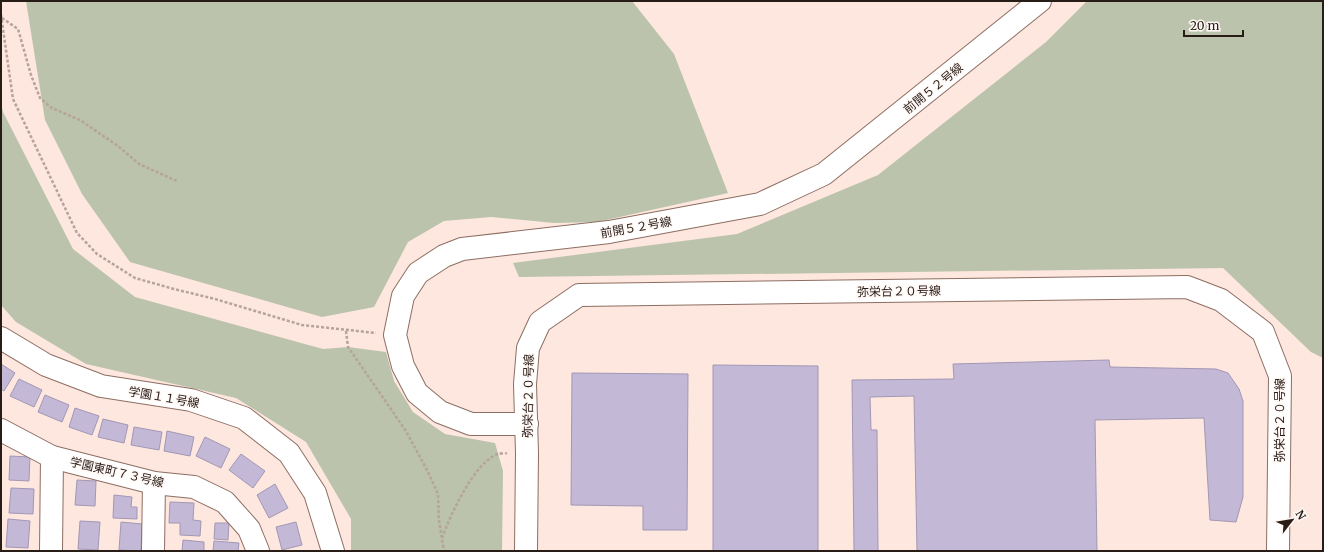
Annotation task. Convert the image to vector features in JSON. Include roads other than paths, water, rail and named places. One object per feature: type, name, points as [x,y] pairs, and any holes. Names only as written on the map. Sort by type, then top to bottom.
[{"type":"street","name":"前開５２号線","points":[[527,424],[471,424],[440,412],[417,393],[403,366],[396,344],[395,335],[403,296],[418,273],[450,254],[462,250],[609,232],[760,204],[824,174],[1040,1]]},
{"type":"street","name":"弥栄台２０号線","points":[[526,551],[527,424],[525,384],[528,348],[540,322],[579,296],[1187,287],[1221,300],[1263,332],[1280,376],[1278,551]]},
{"type":"street","name":"学園１１号線","points":[[1,338],[46,365],[101,386],[191,400],[244,418],[288,453],[292,458],[315,493],[333,551]]},
{"type":"street","name":"学園東町７３号線","points":[[1,430],[52,457],[154,483],[194,487],[225,502],[249,530],[258,551]]},
{"type":"street","points":[[51,551],[52,457]]},
{"type":"street","points":[[153,551],[154,483]]}]
